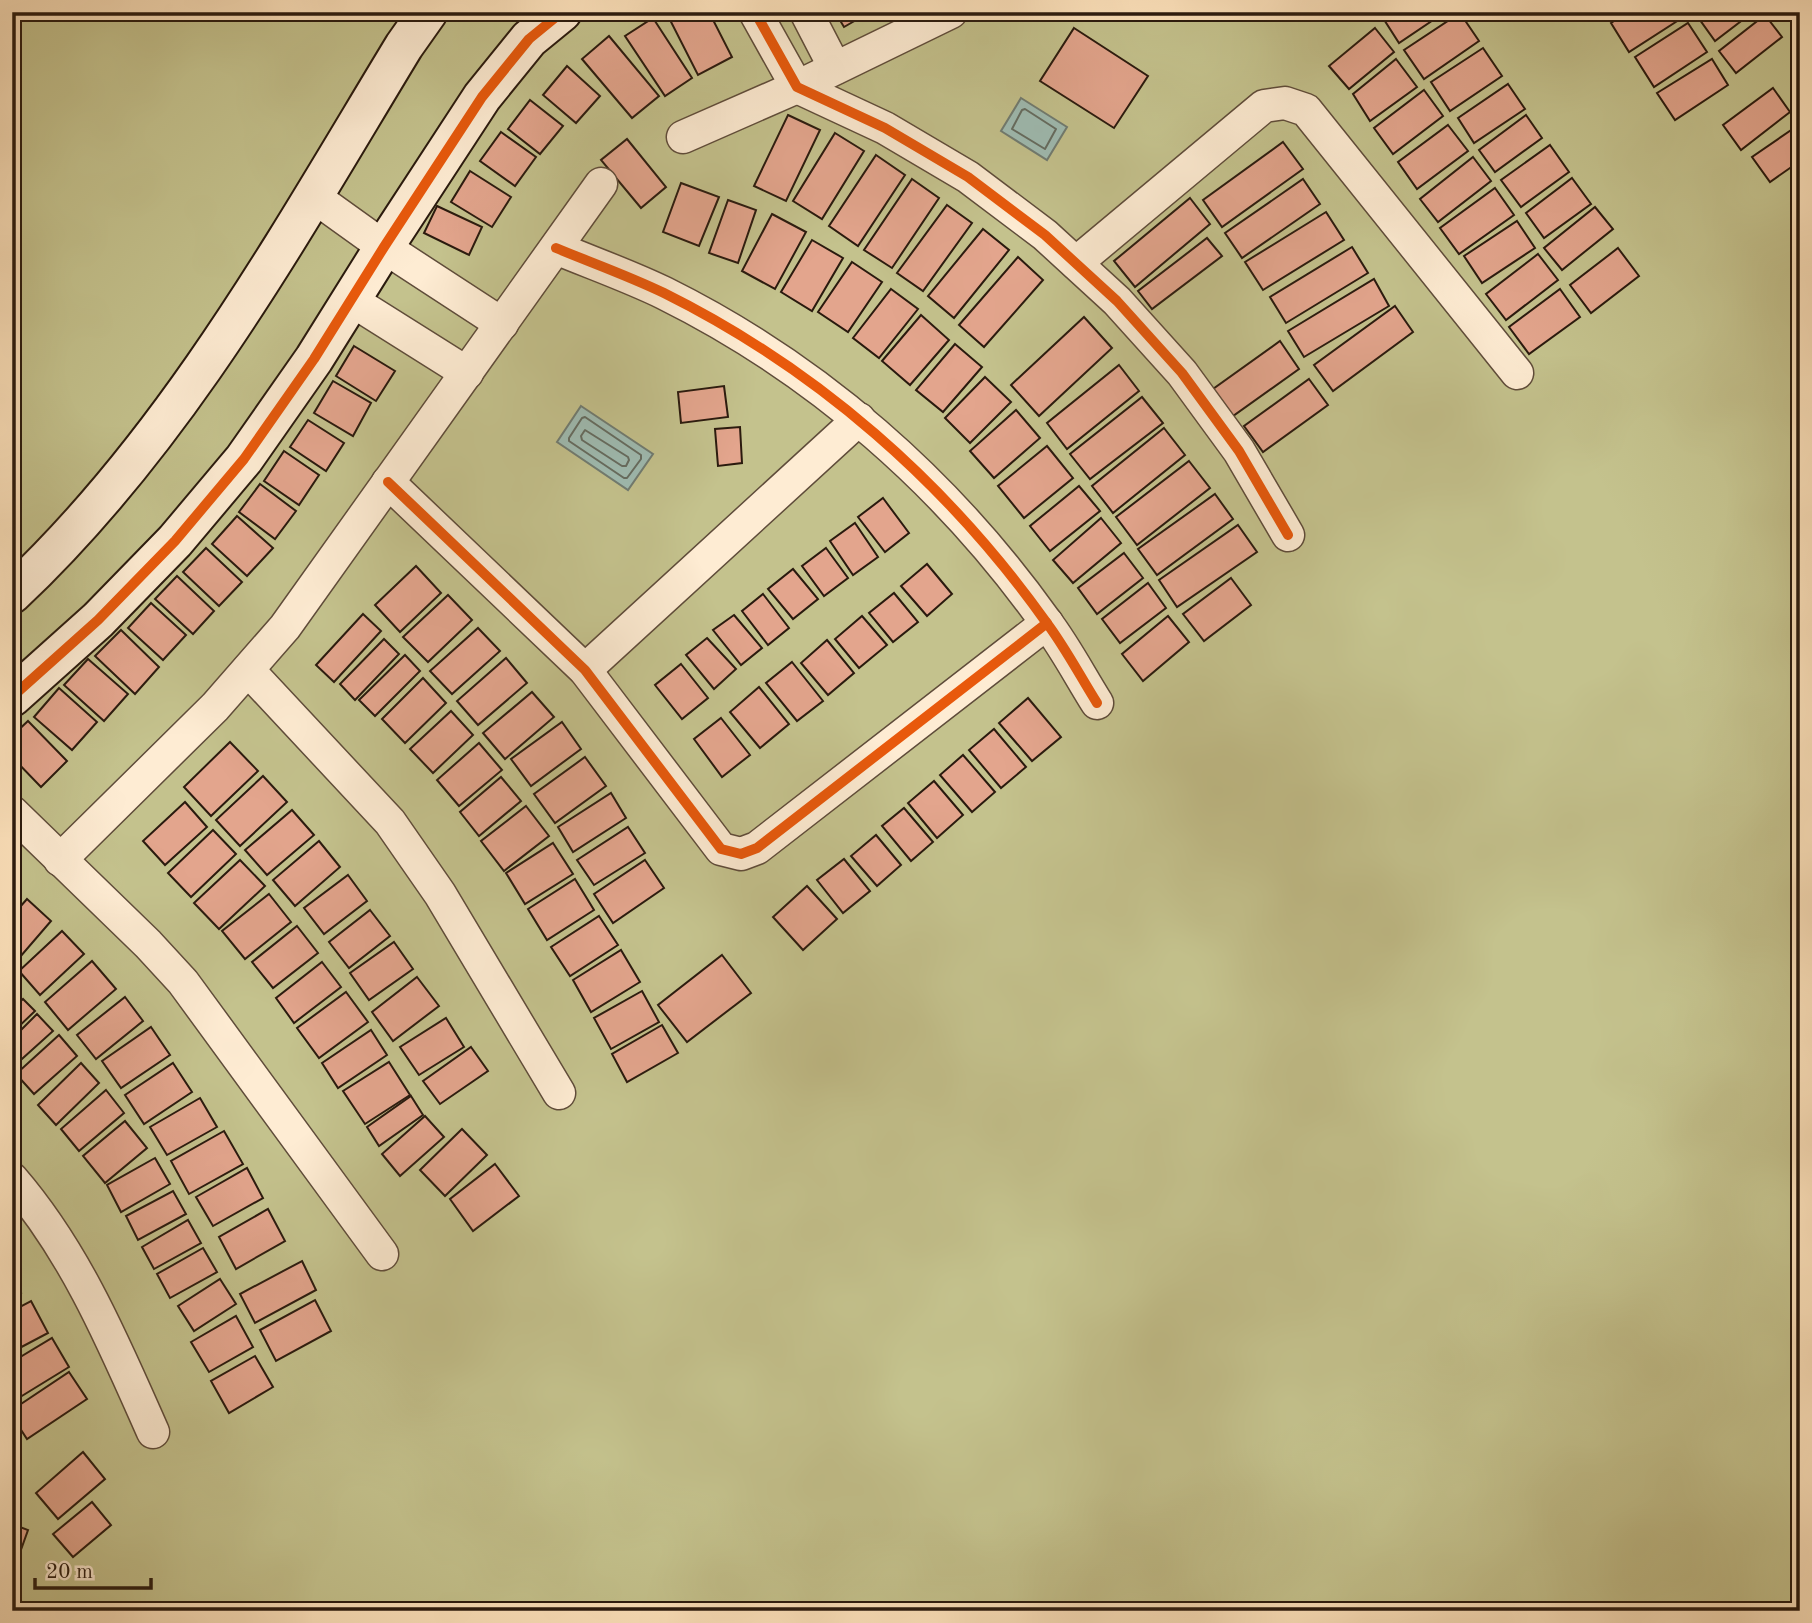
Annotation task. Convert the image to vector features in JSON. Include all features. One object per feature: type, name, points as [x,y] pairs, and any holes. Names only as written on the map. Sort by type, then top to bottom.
[{"type":"street","points":[[12,594],[97,505],[157,433],[235,318],[404,46],[428,12]]},
{"type":"street","points":[[12,697],[98,620],[175,541],[244,458],[314,359],[482,97],[529,39],[562,12]]},
{"type":"street","points":[[755,12],[797,87],[885,128],[968,177],[1045,235],[1117,300],[1182,373],[1239,451],[1288,535]]},
{"type":"street","points":[[806,12],[835,68]]},
{"type":"street","points":[[683,136],[797,87],[951,12]]},
{"type":"street","points":[[1076,263],[1265,106],[1285,103],[1306,110],[1517,373]]},
{"type":"street","points":[[60,860],[215,707],[285,627],[601,184]]},
{"type":"street","points":[[313,196],[384,247],[502,324]]},
{"type":"street","points":[[556,248],[663,293],[765,350],[859,419],[937,490],[991,549],[1047,623],[1097,703]]},
{"type":"street","points":[[351,300],[467,373]]},
{"type":"street","points":[[585,670],[859,419]]},
{"type":"street","points":[[388,482],[585,670],[721,849],[741,855],[757,848],[1047,623]]},
{"type":"street","points":[[248,670],[390,822],[404,841],[440,894],[559,1093]]},
{"type":"street","points":[[12,812],[148,944],[183,982],[382,1254]]},
{"type":"street","points":[[12,1179],[61,1245],[100,1313],[153,1432]]},
{"type":"shaded area","points":[[12,12],[1800,12],[1800,1611],[12,1611]]},
{"type":"water","points":[[1021,98],[1067,127],[1047,160],[1001,131]]},
{"type":"water","points":[[581,406],[653,454],[628,490],[557,442]]},
{"type":"building","points":[[666,12],[709,12],[732,57],[698,75]]},
{"type":"building","points":[[835,12],[870,12],[844,27]]},
{"type":"building","points":[[1392,12],[1445,12],[1399,43],[1383,18]]},
{"type":"building","points":[[1628,12],[1682,12],[1685,16],[1629,52],[1611,23]]},
{"type":"building","points":[[1753,12],[1715,41],[1695,13]]},
{"type":"building","points":[[1460,13],[1479,41],[1424,79],[1404,50]]},
{"type":"building","points":[[1765,15],[1782,37],[1736,73],[1719,51]]},
{"type":"building","points":[[653,18],[692,78],[665,96],[625,36]]},
{"type":"building","points":[[1688,23],[1707,52],[1654,87],[1635,57]]},
{"type":"building","points":[[1074,28],[1148,76],[1114,128],[1040,81]]},
{"type":"building","points":[[1375,28],[1394,52],[1349,89],[1329,66]]},
{"type":"building","points":[[609,36],[659,96],[632,118],[582,59]]},
{"type":"building","points":[[1483,48],[1502,76],[1450,111],[1431,82]]},
{"type":"building","points":[[1396,59],[1417,87],[1370,121],[1353,94]]},
{"type":"building","points":[[1712,59],[1728,85],[1675,120],[1657,93]]},
{"type":"building","points":[[567,66],[600,96],[576,123],[543,95]]},
{"type":"building","points":[[1508,84],[1525,109],[1474,143],[1458,118]]},
{"type":"building","points":[[1773,88],[1790,112],[1741,150],[1723,125]]},
{"type":"building","points":[[1424,90],[1443,116],[1393,154],[1374,128]]},
{"type":"building","points":[[530,100],[563,126],[540,154],[508,129]]},
{"type":"building","points":[[788,115],[820,130],[786,201],[754,186]]},
{"type":"building","points":[[1526,115],[1542,138],[1495,172],[1479,150]]},
{"type":"building","points":[[1448,125],[1468,151],[1417,189],[1398,162]]},
{"type":"building","points":[[1797,126],[1800,130],[1800,161],[1770,182],[1752,157]]},
{"type":"building","points":[[501,132],[536,157],[515,186],[480,161]]},
{"type":"building","points":[[835,133],[864,151],[822,219],[793,201]]},
{"type":"building","points":[[627,139],[666,187],[641,208],[601,160]]},
{"type":"building","points":[[1283,142],[1303,169],[1222,227],[1203,200]]},
{"type":"building","points":[[1550,145],[1569,172],[1521,207],[1501,180]]},
{"type":"building","points":[[876,155],[905,175],[858,246],[829,226]]},
{"type":"building","points":[[1473,157],[1491,181],[1438,222],[1420,199]]},
{"type":"building","points":[[470,171],[511,197],[492,227],[451,202]]},
{"type":"building","points":[[1572,178],[1591,204],[1544,238],[1526,213]]},
{"type":"building","points":[[912,179],[939,198],[892,268],[864,250]]},
{"type":"building","points":[[1303,179],[1320,204],[1242,258],[1225,233]]},
{"type":"building","points":[[681,183],[719,197],[699,246],[663,232]]},
{"type":"building","points":[[1495,188],[1514,215],[1459,254],[1440,228]]},
{"type":"building","points":[[1190,198],[1210,224],[1135,287],[1114,261]]},
{"type":"building","points":[[728,200],[756,210],[738,263],[709,253]]},
{"type":"building","points":[[947,205],[972,223],[923,291],[897,273]]},
{"type":"building","points":[[437,206],[482,227],[469,255],[424,233]]},
{"type":"building","points":[[1595,207],[1613,229],[1562,270],[1544,248]]},
{"type":"building","points":[[1326,212],[1344,240],[1263,290],[1245,262]]},
{"type":"building","points":[[772,214],[806,232],[775,289],[742,271]]},
{"type":"building","points":[[1517,221],[1535,248],[1482,283],[1464,256]]},
{"type":"building","points":[[983,229],[1009,250],[954,318],[928,296]]},
{"type":"building","points":[[1207,238],[1222,256],[1152,309],[1138,291]]},
{"type":"building","points":[[812,240],[843,258],[812,311],[781,292]]},
{"type":"building","points":[[1352,247],[1368,273],[1286,323],[1270,297]]},
{"type":"building","points":[[1618,248],[1639,276],[1591,313],[1570,285]]},
{"type":"building","points":[[1538,254],[1558,280],[1506,320],[1486,294]]},
{"type":"building","points":[[1018,257],[1043,280],[984,347],[959,325]]},
{"type":"building","points":[[852,262],[882,282],[848,332],[818,312]]},
{"type":"building","points":[[1374,279],[1389,306],[1304,357],[1288,331]]},
{"type":"building","points":[[891,289],[918,309],[879,358],[853,338]]},
{"type":"building","points":[[1560,289],[1580,317],[1529,354],[1509,327]]},
{"type":"building","points":[[1395,306],[1413,332],[1333,391],[1314,365]]},
{"type":"building","points":[[921,315],[949,340],[910,385],[882,361]]},
{"type":"building","points":[[1084,317],[1112,348],[1039,416],[1011,385]]},
{"type":"building","points":[[1280,341],[1299,369],[1233,416],[1213,389]]},
{"type":"building","points":[[955,344],[982,367],[943,412],[916,390]]},
{"type":"building","points":[[354,346],[395,371],[376,401],[336,376]]},
{"type":"building","points":[[1119,365],[1139,391],[1067,449],[1047,423]]},
{"type":"building","points":[[985,377],[1011,402],[970,443],[945,418]]},
{"type":"building","points":[[1309,379],[1328,405],[1263,452],[1244,426]]},
{"type":"building","points":[[333,381],[371,403],[353,436],[314,413]]},
{"type":"building","points":[[724,386],[728,417],[681,423],[678,392]]},
{"type":"building","points":[[1142,397],[1163,423],[1090,479],[1070,454]]},
{"type":"building","points":[[1016,410],[1040,438],[994,478],[970,451]]},
{"type":"building","points":[[308,420],[344,443],[326,471],[290,447]]},
{"type":"building","points":[[740,427],[742,463],[718,466],[715,429]]},
{"type":"building","points":[[1164,428],[1185,455],[1113,513],[1092,486]]},
{"type":"building","points":[[1047,446],[1073,478],[1024,518],[998,486]]},
{"type":"building","points":[[284,451],[319,475],[299,505],[264,481]]},
{"type":"building","points":[[1189,461],[1210,488],[1137,545],[1116,517]]},
{"type":"building","points":[[260,484],[296,511],[275,539],[239,512]]},
{"type":"building","points":[[1079,486],[1100,511],[1050,551],[1030,526]]},
{"type":"building","points":[[1215,494],[1233,519],[1157,575],[1138,549]]},
{"type":"building","points":[[883,498],[909,533],[885,552],[858,517]]},
{"type":"building","points":[[237,516],[273,548],[247,576],[212,544]]},
{"type":"building","points":[[1101,518],[1121,543],[1073,583],[1053,560]]},
{"type":"building","points":[[855,523],[878,557],[853,575],[830,541]]},
{"type":"building","points":[[1238,525],[1257,552],[1177,607],[1159,580]]},
{"type":"building","points":[[206,548],[242,582],[219,606],[183,572]]},
{"type":"building","points":[[826,548],[848,578],[824,596],[802,566]]},
{"type":"building","points":[[1124,553],[1143,578],[1097,614],[1078,588]]},
{"type":"building","points":[[927,564],[952,594],[927,616],[901,586]]},
{"type":"building","points":[[416,566],[441,593],[400,632],[375,605]]},
{"type":"building","points":[[793,569],[818,599],[793,619],[768,589]]},
{"type":"building","points":[[177,576],[214,611],[193,634],[155,599]]},
{"type":"building","points":[[1231,578],[1251,605],[1204,641],[1183,614]]},
{"type":"building","points":[[1148,583],[1166,608],[1120,643],[1102,619]]},
{"type":"building","points":[[894,593],[918,622],[893,642],[869,613]]},
{"type":"building","points":[[763,594],[789,628],[768,645],[742,611]]},
{"type":"building","points":[[448,595],[472,620],[428,662],[403,637]]},
{"type":"building","points":[[151,603],[186,635],[163,660],[128,628]]},
{"type":"building","points":[[363,614],[381,631],[334,682],[316,665]]},
{"type":"building","points":[[734,615],[762,648],[741,665],[713,630]]},
{"type":"building","points":[[862,616],[887,645],[859,668],[835,639]]},
{"type":"building","points":[[1168,616],[1189,642],[1143,681],[1122,654]]},
{"type":"building","points":[[478,628],[500,651],[452,694],[430,671]]},
{"type":"building","points":[[121,630],[159,667],[135,694],[95,656]]},
{"type":"building","points":[[707,638],[736,669],[714,689],[686,655]]},
{"type":"building","points":[[384,639],[399,654],[355,700],[340,684]]},
{"type":"building","points":[[827,640],[854,673],[828,695],[801,663]]},
{"type":"building","points":[[405,655],[420,671],[375,716],[359,700]]},
{"type":"building","points":[[506,658],[527,683],[478,725],[457,701]]},
{"type":"building","points":[[88,659],[128,694],[104,721],[64,685]]},
{"type":"building","points":[[792,662],[823,701],[797,721],[766,683]]},
{"type":"building","points":[[681,664],[708,698],[682,719],[655,685]]},
{"type":"building","points":[[423,678],[446,703],[405,743],[382,719]]},
{"type":"building","points":[[759,687],[789,724],[760,748],[730,712]]},
{"type":"building","points":[[59,688],[97,722],[72,750],[34,717]]},
{"type":"building","points":[[532,692],[554,717],[505,759],[483,733]]},
{"type":"building","points":[[1028,698],[1061,737],[1032,761],[999,723]]},
{"type":"building","points":[[451,711],[473,735],[433,773],[410,749]]},
{"type":"building","points":[[721,718],[750,755],[722,777],[694,739]]},
{"type":"building","points":[[28,721],[67,761],[41,787],[12,757],[12,736]]},
{"type":"building","points":[[562,722],[581,749],[531,786],[511,759]]},
{"type":"building","points":[[994,729],[1026,767],[1001,788],[969,750]]},
{"type":"building","points":[[230,742],[258,771],[211,816],[184,787]]},
{"type":"building","points":[[479,743],[502,770],[459,806],[437,780]]},
{"type":"building","points":[[963,755],[995,792],[972,812],[940,775]]},
{"type":"building","points":[[585,757],[606,786],[555,823],[534,794]]},
{"type":"building","points":[[263,776],[287,802],[240,846],[216,820]]},
{"type":"building","points":[[501,777],[521,801],[479,836],[460,812]]},
{"type":"building","points":[[934,781],[963,815],[937,838],[908,803]]},
{"type":"building","points":[[611,793],[626,818],[573,852],[558,827]]},
{"type":"building","points":[[185,802],[207,827],[165,865],[143,841]]},
{"type":"building","points":[[526,806],[549,836],[504,871],[481,841]]},
{"type":"building","points":[[904,808],[933,842],[911,861],[882,826]]},
{"type":"building","points":[[292,810],[314,835],[267,875],[245,850]]},
{"type":"building","points":[[628,827],[645,853],[594,885],[577,860]]},
{"type":"building","points":[[213,830],[236,854],[191,897],[168,873]]},
{"type":"building","points":[[876,835],[901,865],[877,886],[851,856]]},
{"type":"building","points":[[319,841],[340,867],[295,906],[273,880]]},
{"type":"building","points":[[553,843],[573,874],[525,904],[506,873]]},
{"type":"building","points":[[844,859],[870,891],[843,913],[817,880]]},
{"type":"building","points":[[240,860],[265,886],[219,929],[194,903]]},
{"type":"building","points":[[645,860],[664,888],[613,923],[594,894]]},
{"type":"building","points":[[348,875],[367,901],[324,934],[304,908]]},
{"type":"building","points":[[575,879],[594,910],[547,940],[528,909]]},
{"type":"building","points":[[807,886],[837,919],[803,950],[773,917]]},
{"type":"building","points":[[269,894],[291,922],[245,959],[222,931]]},
{"type":"building","points":[[27,899],[51,921],[14,964],[12,916]]},
{"type":"building","points":[[370,910],[390,936],[349,968],[329,942]]},
{"type":"building","points":[[599,916],[618,945],[570,976],[551,947]]},
{"type":"building","points":[[297,926],[318,953],[273,988],[252,962]]},
{"type":"building","points":[[62,931],[84,954],[40,995],[19,971]]},
{"type":"building","points":[[394,942],[413,969],[369,1000],[350,973]]},
{"type":"building","points":[[621,950],[640,982],[591,1012],[573,980]]},
{"type":"building","points":[[722,955],[751,993],[687,1042],[658,1005]]},
{"type":"building","points":[[92,961],[116,989],[68,1030],[45,1002]]},
{"type":"building","points":[[322,962],[341,987],[294,1023],[276,998]]},
{"type":"building","points":[[417,977],[439,1006],[393,1041],[372,1012]]},
{"type":"building","points":[[642,991],[659,1022],[611,1049],[594,1018]]},
{"type":"building","points":[[346,992],[368,1022],[319,1058],[297,1028]]},
{"type":"building","points":[[125,997],[143,1021],[96,1059],[77,1035]]},
{"type":"building","points":[[23,999],[35,1011],[12,1033],[12,1009]]},
{"type":"building","points":[[37,1014],[53,1031],[13,1067],[12,1039]]},
{"type":"building","points":[[446,1018],[464,1047],[419,1075],[400,1047]]},
{"type":"building","points":[[662,1025],[678,1053],[627,1082],[612,1054]]},
{"type":"building","points":[[151,1027],[170,1055],[121,1088],[102,1061]]},
{"type":"building","points":[[371,1030],[387,1055],[338,1088],[322,1063]]},
{"type":"building","points":[[59,1035],[77,1056],[34,1094],[16,1074]]},
{"type":"building","points":[[471,1047],[488,1071],[440,1104],[423,1081]]},
{"type":"building","points":[[389,1062],[410,1095],[365,1124],[343,1091]]},
{"type":"building","points":[[81,1063],[99,1083],[56,1125],[38,1105]]},
{"type":"building","points":[[173,1063],[192,1092],[144,1124],[125,1095]]},
{"type":"building","points":[[106,1090],[124,1113],[79,1151],[61,1129]]},
{"type":"building","points":[[411,1096],[423,1115],[379,1146],[367,1127]]},
{"type":"building","points":[[200,1098],[217,1127],[167,1155],[150,1127]]},
{"type":"building","points":[[425,1116],[444,1137],[400,1176],[382,1154]]},
{"type":"building","points":[[125,1121],[147,1148],[105,1183],[83,1156]]},
{"type":"building","points":[[462,1129],[487,1155],[445,1196],[420,1170]]},
{"type":"building","points":[[224,1131],[243,1164],[189,1194],[171,1161]]},
{"type":"building","points":[[155,1158],[170,1184],[121,1212],[107,1185]]},
{"type":"building","points":[[495,1164],[519,1196],[473,1231],[450,1199]]},
{"type":"building","points":[[247,1168],[263,1198],[213,1226],[196,1197]]},
{"type":"building","points":[[173,1191],[186,1214],[138,1240],[126,1216]]},
{"type":"building","points":[[268,1209],[285,1241],[236,1269],[219,1237]]},
{"type":"building","points":[[188,1220],[201,1243],[154,1269],[142,1247]]},
{"type":"building","points":[[203,1248],[217,1272],[170,1298],[157,1274]]},
{"type":"building","points":[[302,1261],[316,1290],[255,1323],[240,1294]]},
{"type":"building","points":[[12,1278],[21,1293],[12,1298]]},
{"type":"building","points":[[220,1279],[236,1304],[194,1331],[178,1306]]},
{"type":"building","points":[[315,1300],[331,1331],[276,1361],[260,1330]]},
{"type":"building","points":[[31,1301],[48,1333],[12,1352],[12,1311]]},
{"type":"building","points":[[236,1316],[253,1347],[209,1372],[191,1342]]},
{"type":"building","points":[[52,1338],[69,1367],[12,1402],[12,1362]]},
{"type":"building","points":[[255,1356],[273,1387],[229,1413],[211,1381]]},
{"type":"building","points":[[69,1372],[87,1399],[27,1439],[12,1416],[12,1410]]},
{"type":"building","points":[[83,1452],[105,1479],[58,1519],[36,1493]]},
{"type":"building","points":[[92,1502],[111,1525],[73,1557],[53,1534]]},
{"type":"building","points":[[12,1524],[28,1530],[12,1575]]},
{"type":"cycle path","points":[[12,697],[98,620],[175,541],[244,459],[314,359],[482,97],[529,39],[562,12]]},
{"type":"cycle path","points":[[755,12],[797,87],[885,128],[968,177],[1045,235],[1117,301],[1182,373],[1239,451],[1288,535]]},
{"type":"cycle path","points":[[556,248],[651,287],[720,323],[826,394],[875,434],[922,477],[1007,571],[1066,651],[1097,703]]},
{"type":"cycle path","points":[[388,482],[585,670],[721,849],[741,854],[757,848],[1047,623]]}]
